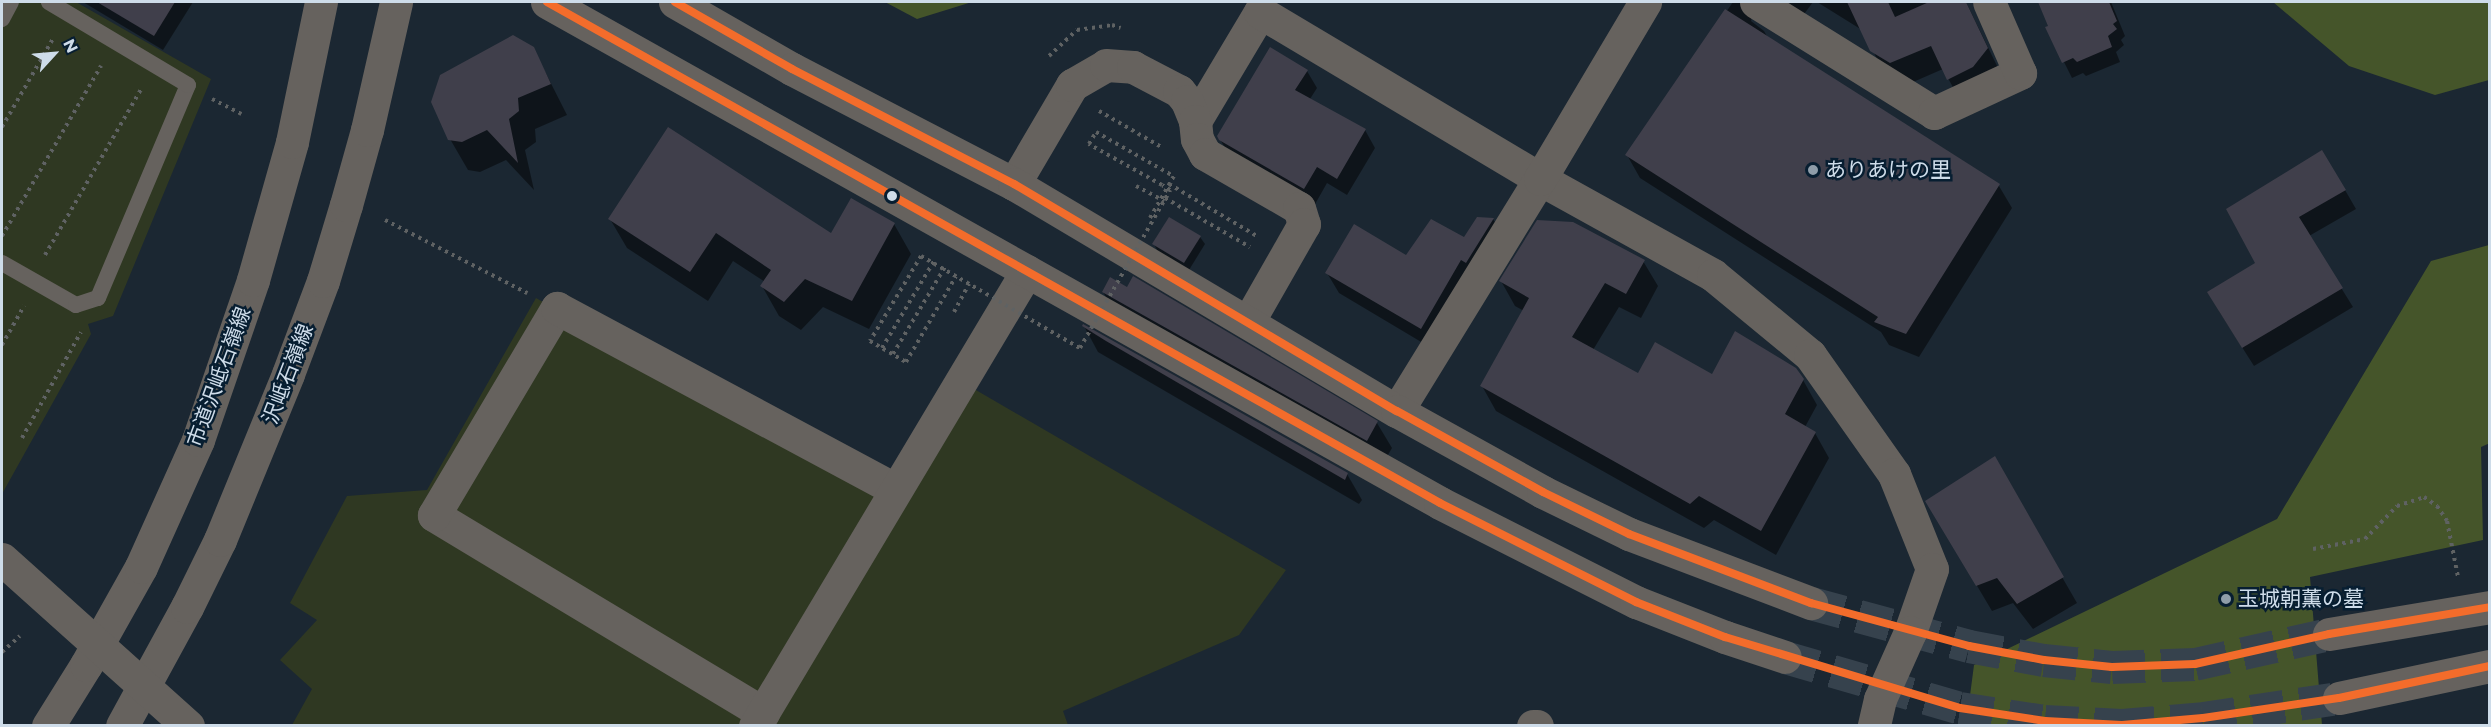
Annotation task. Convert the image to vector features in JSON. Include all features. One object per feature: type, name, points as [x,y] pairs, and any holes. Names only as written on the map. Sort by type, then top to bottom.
[{"type":"street","name":"市道沢岻石嶺線","points":[[48,726],[86,665],[141,567],[198,440],[229,354],[266,236],[291,141],[321,2]]},
{"type":"street","name":"沢岻石嶺線","points":[[122,726],[187,607],[220,540],[288,374],[323,281],[346,205],[367,130],[396,2]]},
{"type":"street","points":[[547,2],[1440,503],[1636,602],[1725,637],[1785,657]]},
{"type":"street","points":[[1397,411],[1540,179],[1645,2]]},
{"type":"street","points":[[1756,2],[1934,113],[2020,73],[1989,2]]},
{"type":"street","points":[[679,3],[792,69],[1014,184],[1397,411],[1543,492],[1629,534],[1811,603]]},
{"type":"street","points":[[1195,121],[1260,12],[1540,179],[1713,275],[1810,355],[1894,474],[1932,569],[1910,632],[1880,699],[1874,726]]},
{"type":"street","points":[[1014,184],[1072,85],[1106,65],[1133,67],[1179,92],[1187,101],[1195,121],[1197,140],[1205,154],[1299,208],[1304,224],[1248,322]]},
{"type":"street","points":[[894,489],[557,308],[434,514],[759,719],[894,489],[1027,271]]},
{"type":"street","points":[[2,559],[188,726]]},
{"type":"street","points":[[2329,634],[2490,607]]},
{"type":"street","points":[[2339,698],[2490,666]]},
{"type":"lane","points":[[2,19],[12,2]]},
{"type":"lane","points":[[2,263],[76,305],[98,298],[188,85],[49,2]]},
{"type":"path","points":[[2,127],[68,13]]},
{"type":"path","points":[[2,237],[115,42]]},
{"type":"path","points":[[2,345],[34,281],[156,66]]},
{"type":"path","points":[[956,276],[906,362],[870,341],[921,256],[956,276],[1080,348],[1170,190],[1089,144],[1095,132],[1173,176]]},
{"type":"path","points":[[1150,218],[1177,170]]},
{"type":"path","points":[[1136,186],[1250,248],[1257,236],[1169,184]]},
{"type":"path","points":[[385,220],[557,308]]},
{"type":"path","points":[[882,348],[935,259]]},
{"type":"path","points":[[893,354],[946,265]]},
{"type":"path","points":[[954,312],[969,284]]},
{"type":"path","points":[[22,438],[82,331],[76,305]]},
{"type":"path","points":[[2313,549],[2365,539],[2397,506],[2424,497],[2437,506],[2447,521],[2458,579]]},
{"type":"path","points":[[2,652],[21,636]]},
{"type":"green space","points":[[2,2],[76,2],[211,79],[113,316],[88,324],[91,334],[2,494]]},
{"type":"green space","points":[[885,2],[972,2],[917,19]]},
{"type":"green space","points":[[2273,2],[2489,2],[2489,80],[2435,95],[2349,66]]},
{"type":"green space","points":[[2489,245],[2490,443],[2481,447],[2483,540],[2310,577],[2322,725],[1966,726],[1974,665],[2277,519],[2431,261]]},
{"type":"green space","points":[[536,298],[897,507],[969,386],[1286,570],[1239,635],[1063,711],[1068,725],[292,725],[312,689],[280,660],[317,620],[290,603],[347,496],[427,490]]},
{"type":"building","points":[[97,2],[175,2],[154,36]]},
{"type":"building","points":[[1847,2],[1888,2],[1895,17],[1929,2],[1966,2],[1988,48],[1973,67],[1947,80],[1931,46],[1890,63],[1870,51]]},
{"type":"building","points":[[2038,2],[2109,2],[2117,21],[2113,24],[2117,29],[2108,36],[2112,47],[2077,62],[2073,58],[2062,63],[2045,27],[2048,26]]},
{"type":"building","name":"ありあけの里","points":[[1725,9],[2000,184],[1906,334],[1874,322],[1878,317],[1625,155]]},
{"type":"building","points":[[513,35],[534,47],[551,84],[518,98],[519,111],[509,119],[518,163],[487,130],[462,142],[448,140],[431,102],[440,75]]},
{"type":"building","points":[[1270,47],[1308,70],[1295,90],[1366,129],[1337,179],[1317,167],[1304,189],[1219,140],[1217,136]]},
{"type":"building","points":[[668,127],[831,233],[851,198],[895,223],[852,301],[805,279],[784,302],[760,286],[771,270],[716,233],[690,272],[608,219]]},
{"type":"building","points":[[2322,150],[2346,190],[2299,217],[2343,288],[2242,348],[2207,292],[2255,263],[2226,209]]},
{"type":"building","points":[[1169,217],[1201,236],[1184,263],[1152,244]]},
{"type":"building","points":[[1477,217],[1494,218],[1466,263],[1461,260],[1421,329],[1325,273],[1354,224],[1406,255],[1431,219],[1464,237]]},
{"type":"building","points":[[1537,220],[1573,222],[1645,260],[1626,294],[1605,283],[1572,337],[1638,373],[1655,342],[1712,374],[1735,331],[1796,368],[1804,379],[1785,414],[1816,432],[1761,531],[1699,496],[1690,504],[1480,386],[1529,298],[1499,281]]},
{"type":"building","points":[[1133,276],[1378,421],[1367,441],[1102,292],[1110,277],[1127,287]]},
{"type":"building","points":[[1083,324],[1348,473],[1345,480],[1106,341],[1082,326]]},
{"type":"building","points":[[1995,456],[2064,577],[2017,604],[1997,578],[1976,586],[1925,501]]},
{"type":"tunnel","points":[[1811,603],[1969,646],[2044,660],[2112,667],[2195,664],[2329,634]]},
{"type":"tunnel","points":[[1785,657],[1960,708],[2045,721],[2122,725],[2203,718],[2339,698]]},
{"type":"transit line","points":[[547,2],[1440,503],[1636,602],[1725,637],[1960,708],[2045,721],[2122,725],[2203,718],[2339,698],[2490,666]]},
{"type":"transit line","points":[[675,2],[792,69],[1014,184],[1397,411],[1543,492],[1629,534],[1811,603],[1969,646],[2044,660],[2112,667],[2195,664],[2329,634],[2490,607]]},
{"type":"place","name":"ありあけの里","points":[[1813,170]]},
{"type":"place","name":"玉城朝薫の墓","points":[[2226,599]]}]
